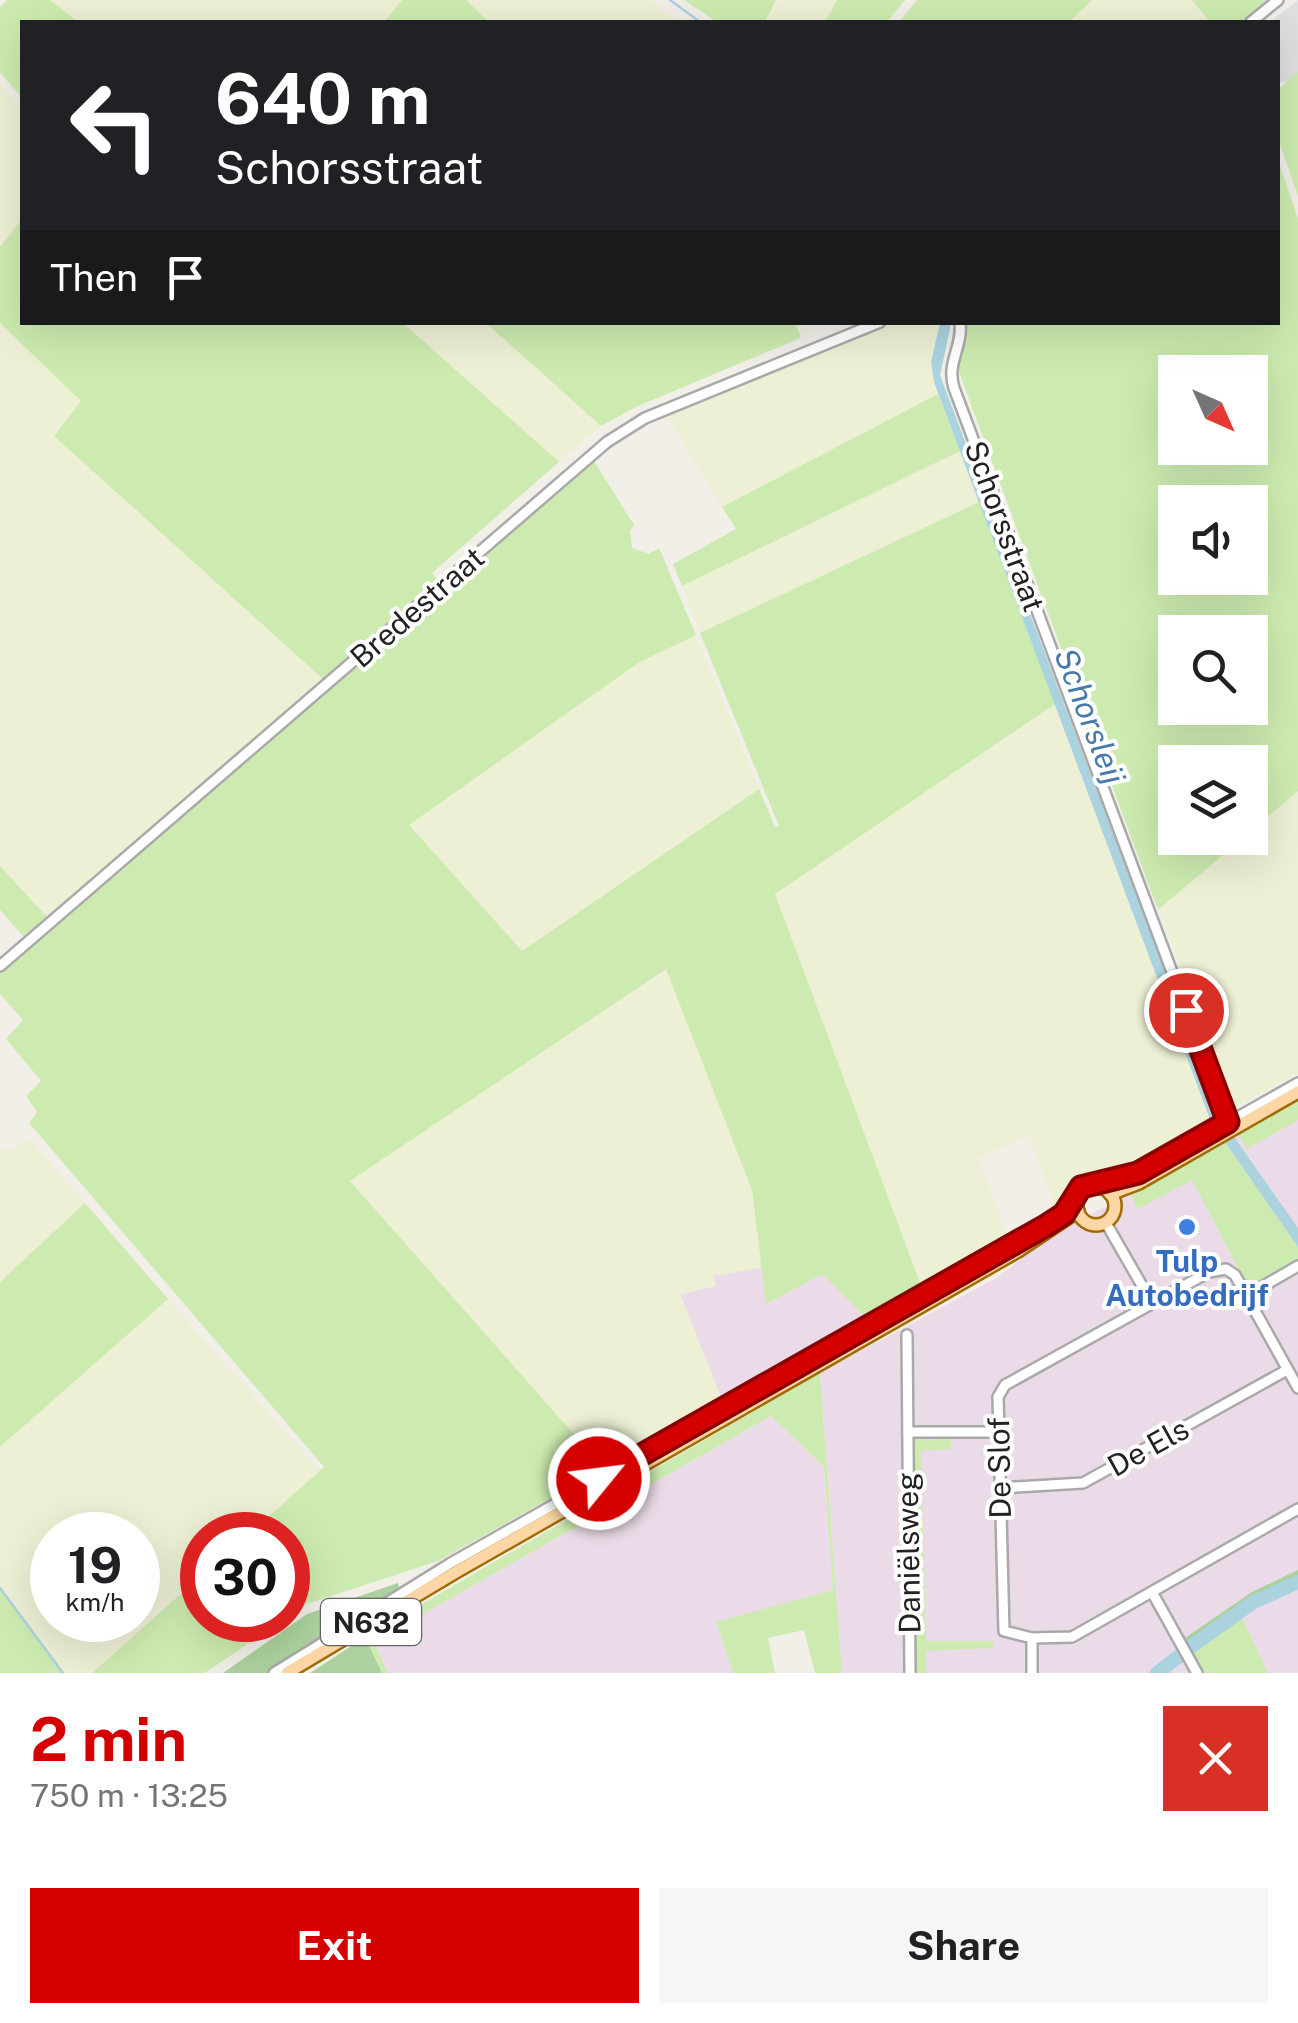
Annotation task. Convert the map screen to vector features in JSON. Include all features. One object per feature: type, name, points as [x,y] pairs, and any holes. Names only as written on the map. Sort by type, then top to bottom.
[{"type":"main road","name":"N632","points":[[1106,1223],[1094,1225],[1081,1216],[1079,1199],[1088,1190],[1100,1188],[1113,1199],[1298,1092]]},
{"type":"main road","points":[[1106,1223],[1113,1199]]},
{"type":"main road","name":"N632","points":[[288,1673],[453,1567],[1016,1247],[1081,1216]]},
{"type":"street","points":[[1253,20],[1278,0]]},
{"type":"street","name":"Bredestraat","points":[[0,966],[606,442],[645,418],[873,325]]},
{"type":"street","name":"Schorsstraat","points":[[960,325],[961,342],[950,364],[954,388],[1228,1122]]},
{"type":"street","points":[[1016,1247],[1064,1214],[1081,1187],[1138,1173],[1298,1083]]},
{"type":"street","points":[[1106,1223],[1152,1303]]},
{"type":"street","points":[[1246,1296],[1298,1266]]},
{"type":"street","name":"De Slof","points":[[1032,1638],[1004,1630],[1001,1620],[998,1396],[1005,1386],[1218,1270],[1234,1275],[1298,1388]]},
{"type":"street","name":"Daniëlsweg","points":[[906,1335],[910,1673]]},
{"type":"street","name":"De Els","points":[[999,1488],[1083,1483],[1287,1370]]},
{"type":"street","name":"Daniëlsweg","points":[[908,1432],[998,1432]]},
{"type":"street","points":[[1032,1673],[1032,1638],[1072,1637],[1298,1509]]},
{"type":"street","points":[[274,1673],[414,1591]]},
{"type":"street","points":[[1152,1592],[1197,1673]]},
{"type":"shaded area","points":[[1298,0],[1298,79],[1280,83],[1280,20],[1273,20]]},
{"type":"shaded area","points":[[1298,1103],[1298,1673],[842,1673],[820,1373],[998,1277],[1049,1237]]},
{"type":"shaded area","points":[[764,1262],[824,1269],[850,1283],[871,1327],[727,1409],[718,1401],[675,1286]]},
{"type":"shaded area","points":[[771,1416],[824,1467],[833,1590],[720,1626],[733,1673],[388,1673],[374,1642]]},
{"type":"green space","points":[[7,0],[50,0],[75,20],[20,20],[20,96],[0,72],[0,7]]},
{"type":"green space","points":[[50,0],[402,0],[386,20],[75,20]]},
{"type":"green space","points":[[402,0],[466,0],[487,20],[386,20]]},
{"type":"green space","points":[[466,0],[650,0],[677,20],[487,20]]},
{"type":"green space","points":[[684,0],[776,0],[766,20],[714,20]]},
{"type":"green space","points":[[778,0],[837,0],[826,20],[767,20]]},
{"type":"green space","points":[[837,0],[905,0],[889,20],[826,20]]},
{"type":"green space","points":[[917,0],[1092,0],[1071,20],[901,20]]},
{"type":"green space","points":[[1092,0],[1192,0],[1208,20],[1071,20]]},
{"type":"green space","points":[[1192,0],[1268,0],[1243,20],[1208,20]]},
{"type":"green space","points":[[1298,72],[1298,196],[1280,144],[1280,87]]},
{"type":"green space","points":[[0,84],[20,108],[20,222],[0,247]]},
{"type":"green space","points":[[1280,166],[1298,218],[1298,791],[1268,817],[1268,745],[1158,745],[1158,855],[1223,855],[1158,910],[957,367],[967,338],[967,325],[1280,325]]},
{"type":"green space","points":[[20,222],[20,325],[405,325],[559,462],[432,573],[437,579],[323,679],[54,436],[81,401],[0,323],[0,247]]},
{"type":"green space","points":[[0,323],[81,401],[54,436],[323,679],[47,917],[0,866]]},
{"type":"green space","points":[[405,325],[488,325],[601,426],[559,462]]},
{"type":"green space","points":[[488,325],[796,325],[801,337],[798,339],[636,407],[601,426]]},
{"type":"green space","points":[[883,325],[940,325],[931,366],[938,394],[722,507],[667,416]]},
{"type":"green space","points":[[938,394],[960,451],[682,586],[673,564],[736,529],[722,507]]},
{"type":"green space","points":[[960,451],[979,502],[700,633],[682,586]]},
{"type":"green space","points":[[594,461],[634,525],[630,531],[632,548],[649,554],[659,548],[696,635],[638,663],[409,825],[522,951],[759,789],[775,827],[779,826],[700,633],[979,502],[1055,704],[775,894],[922,1288],[867,1319],[822,1274],[766,1304],[752,1190],[666,969],[350,1181],[604,1468],[438,1561],[310,1603],[310,1512],[274,1512],[324,1467],[29,1123],[37,1112],[26,1096],[41,1081],[6,1039],[23,1020],[0,994],[0,974]]},
{"type":"green space","points":[[696,635],[759,789],[522,951],[408,825],[638,663]]},
{"type":"green space","points":[[1055,704],[1211,1122],[1123,1171],[1083,1178],[1056,1210],[1029,1136],[979,1157],[1008,1238],[922,1288],[775,894]]},
{"type":"green space","points":[[1298,791],[1298,1073],[1234,1108],[1159,910],[1223,855],[1268,855],[1268,817]]},
{"type":"green space","points":[[0,866],[47,917],[24,937],[0,910]]},
{"type":"green space","points":[[666,968],[752,1190],[761,1268],[713,1276],[716,1286],[680,1294],[723,1402],[604,1468],[350,1181]]},
{"type":"green space","points":[[1298,1101],[1298,1120],[1247,1149],[1237,1133]]},
{"type":"green space","points":[[29,1138],[85,1203],[0,1282],[0,1150],[13,1150]]},
{"type":"green space","points":[[1225,1142],[1298,1247],[1298,1262],[1249,1285],[1192,1180],[1138,1209],[1131,1196]]},
{"type":"green space","points":[[85,1203],[168,1299],[0,1447],[0,1282]]},
{"type":"green space","points":[[168,1299],[320,1471],[274,1512],[180,1512],[180,1595],[160,1612],[160,1512],[30,1512],[30,1628],[0,1588],[0,1447]]},
{"type":"green space","points":[[820,1373],[842,1673],[815,1673],[804,1630],[768,1638],[775,1673],[733,1673],[716,1622],[833,1590],[824,1467],[771,1416],[374,1642],[388,1673],[382,1673],[365,1637]]},
{"type":"green space","points":[[924,1435],[925,1441],[951,1438],[951,1449],[921,1451],[926,1641],[993,1641],[993,1648],[926,1651],[926,1673],[915,1673],[911,1442],[912,1437]]},
{"type":"green space","points":[[1298,1570],[1298,1580],[1263,1597],[1190,1649],[1185,1638],[1252,1592]]},
{"type":"green space","points":[[398,1583],[400,1591],[268,1673],[223,1673],[267,1642],[310,1642],[310,1613]]},
{"type":"green space","points":[[0,1588],[30,1628],[30,1642],[41,1642],[64,1673],[0,1673]]},
{"type":"green space","points":[[180,1595],[180,1642],[251,1642],[205,1673],[92,1673],[127,1642],[160,1642],[160,1612]]},
{"type":"green space","points":[[1240,1613],[1268,1673],[1203,1673],[1190,1650]]},
{"type":"green space","points":[[365,1637],[382,1673],[310,1673]]},
{"type":"green space","points":[[41,1642],[127,1642],[92,1673],[64,1673]]},
{"type":"water","points":[[940,325],[950,325],[940,375],[1220,1117],[1211,1122],[934,382],[931,362]]},
{"type":"water","points":[[1234,1137],[1298,1228],[1298,1247],[1225,1142]]},
{"type":"waterway","name":"Schorsleij","points":[[670,0],[697,20]]},
{"type":"waterway","points":[[1189,1648],[1252,1603],[1298,1582]]},
{"type":"waterway","points":[[0,1588],[63,1673]]},
{"type":"waterway","points":[[1157,1673],[1182,1654]]},
{"type":"place","name":"Tulp Autobedrijf","points":[[1187,1227]]},
{"type":"route","points":[[599,1479],[1047,1225],[1064,1214],[1081,1187],[1138,1173],[1228,1122],[1186,1010]]}]
